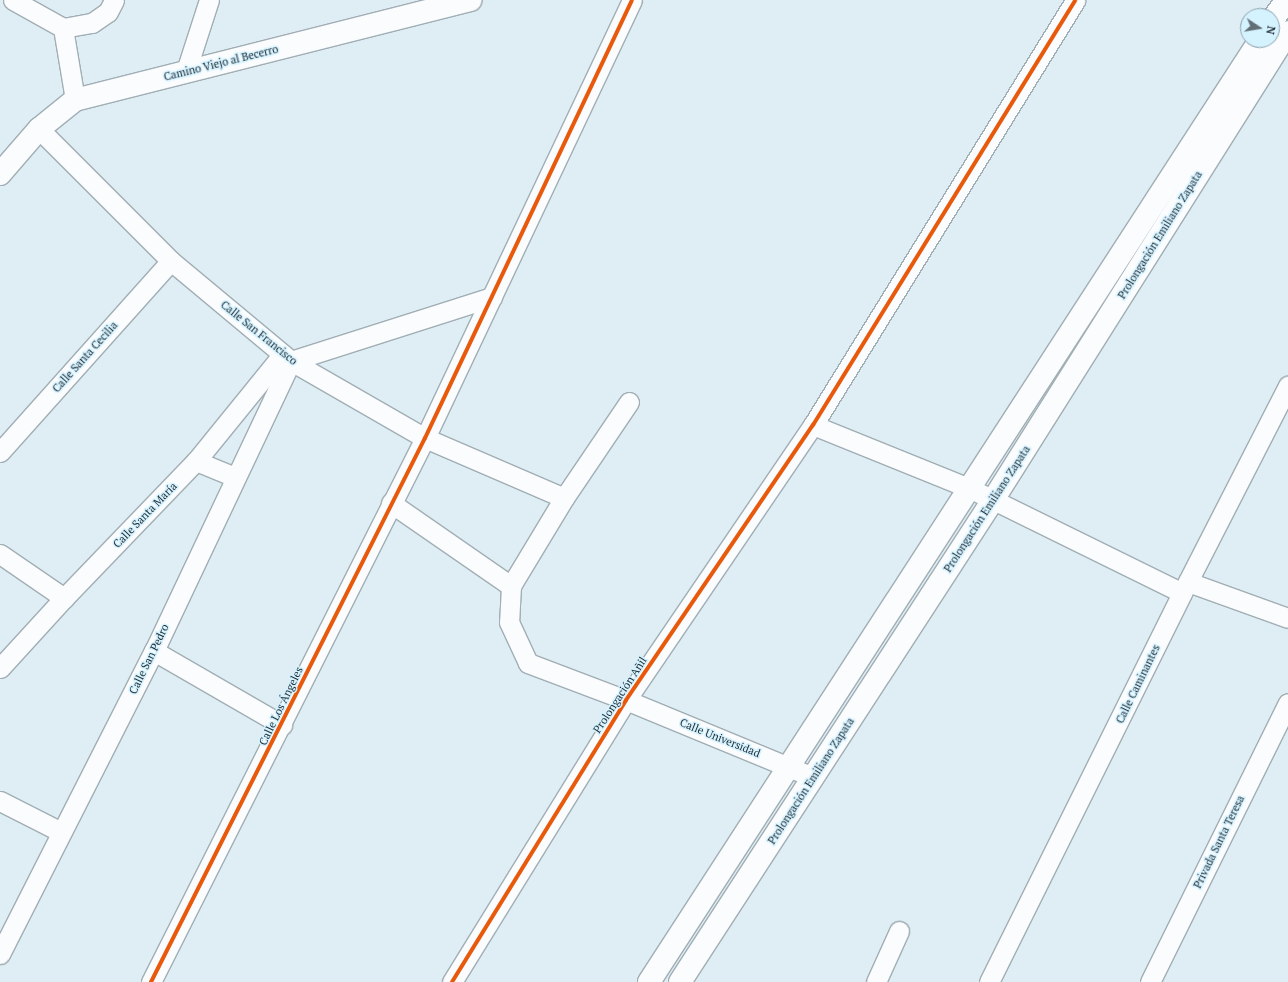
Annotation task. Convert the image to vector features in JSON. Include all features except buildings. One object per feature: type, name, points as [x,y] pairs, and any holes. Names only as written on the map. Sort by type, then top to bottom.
[{"type":"main road","name":"Camino Viejo al Becerro","points":[[0,174],[39,129],[75,100],[471,0]]},
{"type":"main road","points":[[1280,9],[1286,0]]},
{"type":"main road","name":"Prolongación Emiliano Zapata","points":[[680,982],[993,500],[1288,32]]},
{"type":"main road","name":"Prolongación Emiliano Zapata","points":[[649,982],[1255,48]]},
{"type":"street","points":[[13,0],[63,28],[92,23],[108,12],[114,0]]},
{"type":"street","points":[[186,71],[209,0]]},
{"type":"street","name":"Calle Los Ángeles","points":[[151,982],[282,725],[391,503],[425,438],[632,0]]},
{"type":"street","name":"Prolongación Añil","points":[[452,982],[626,700],[813,425],[1075,0]]},
{"type":"street","points":[[63,28],[75,100]]},
{"type":"street","name":"Calle San Francisco","points":[[39,129],[171,261],[286,358],[425,438],[564,498]]},
{"type":"street","name":"Calle Santa Cecilia","points":[[0,452],[171,261]]},
{"type":"street","points":[[286,358],[492,297]]},
{"type":"street","name":"Calle Santa María","points":[[0,668],[64,598],[196,462],[286,358]]},
{"type":"street","name":"Calle San Pedro","points":[[0,954],[154,651],[235,477],[286,358]]},
{"type":"street","name":"Calle Caminantes","points":[[992,981],[1185,588],[1288,386]]},
{"type":"street","points":[[391,503],[511,586],[564,498],[629,402]]},
{"type":"street","points":[[813,425],[969,488],[1185,588],[1288,618]]},
{"type":"street","points":[[196,462],[235,477]]},
{"type":"street","points":[[0,554],[64,598]]},
{"type":"street","name":"Calle Universidad","points":[[511,586],[509,622],[528,663],[626,700],[813,777]]},
{"type":"street","points":[[154,651],[282,725]]},
{"type":"street","name":"Privada Santa Teresa","points":[[1150,982],[1288,703]]},
{"type":"street","points":[[0,801],[61,832]]},
{"type":"street","points":[[876,982],[899,931]]},
{"type":"cycle path","points":[[151,982],[425,438],[632,0]]},
{"type":"cycle path","points":[[452,982],[626,700],[813,425],[1075,0]]}]
